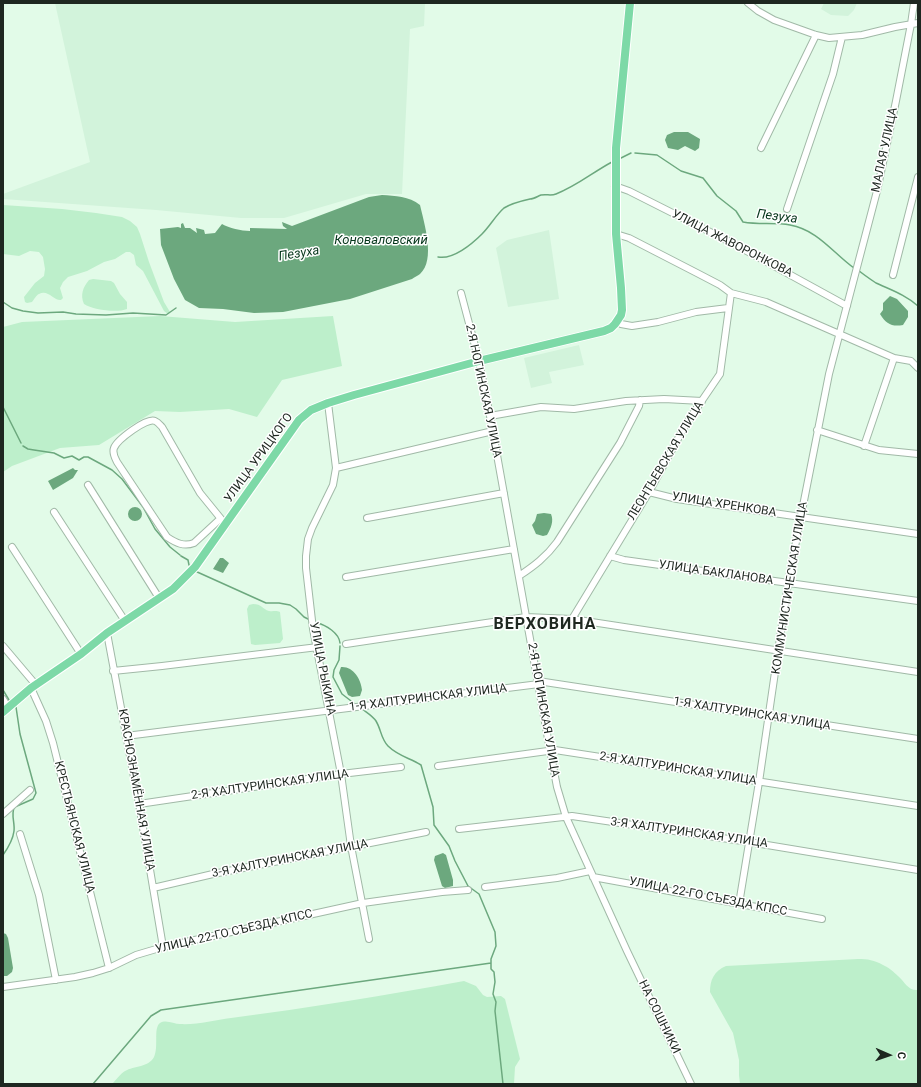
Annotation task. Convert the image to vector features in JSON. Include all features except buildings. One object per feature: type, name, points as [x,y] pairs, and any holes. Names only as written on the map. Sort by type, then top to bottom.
[{"type":"main road","points":[[618,320],[622,310],[616,234],[616,148],[630,3]]},
{"type":"main road","name":"УЛИЦА УРИЦКОГО","points":[[6,710],[33,686],[81,654],[125,621],[172,589],[194,567],[223,522],[299,420],[311,410],[328,403],[479,361],[604,331],[611,328],[618,320]]},
{"type":"street","points":[[748,3],[758,11],[774,20],[816,35],[830,38],[862,35],[918,23]]},
{"type":"street","name":"МАЛАЯ УЛИЦА","points":[[855,275],[877,191],[914,3]]},
{"type":"street","points":[[761,148],[816,35]]},
{"type":"street","points":[[787,209],[833,74],[842,37]]},
{"type":"street","points":[[893,275],[918,177]]},
{"type":"street","name":"УЛИЦА ЖАВОРОНКОВА","points":[[616,186],[734,244],[847,306]]},
{"type":"street","points":[[616,234],[629,238],[697,273],[720,285],[731,294],[766,302],[840,333],[894,358],[910,361],[918,368]]},
{"type":"street","name":"КОММУНИСТИЧЕСКАЯ УЛИЦА","points":[[739,904],[759,782],[788,583],[800,516],[817,430],[855,275]]},
{"type":"street","name":"2-Я НОГИНСКАЯ УЛИЦА","points":[[461,293],[479,361],[493,431],[557,787],[566,817],[627,951]]},
{"type":"street","name":"ЛЕОНТЬЕВСКАЯ УЛИЦА","points":[[572,619],[649,492],[686,424],[720,374],[731,294]]},
{"type":"street","points":[[618,320],[621,324],[632,326],[658,322],[696,312],[728,308]]},
{"type":"street","points":[[864,446],[894,358]]},
{"type":"street","points":[[490,416],[541,407],[574,409],[640,400],[678,399],[702,401]]},
{"type":"street","points":[[519,576],[545,558],[557,542],[620,444],[639,406],[640,400]]},
{"type":"street","name":"УЛИЦА РЫКИНА","points":[[328,403],[336,468],[333,485],[312,528],[306,556],[314,629],[330,711],[369,939]]},
{"type":"street","points":[[154,420],[162,427],[200,493],[223,522],[194,543],[189,545],[175,543],[167,537],[128,478],[113,454],[113,448],[131,430],[154,420]]},
{"type":"street","points":[[817,430],[864,446],[891,452],[918,454]]},
{"type":"street","points":[[336,468],[493,431]]},
{"type":"street","points":[[88,485],[159,598]]},
{"type":"street","name":"УЛИЦА ХРЕНКОВА","points":[[649,492],[677,499],[918,534]]},
{"type":"street","points":[[367,518],[504,494]]},
{"type":"street","points":[[54,512],[125,621]]},
{"type":"street","points":[[12,547],[81,654]]},
{"type":"street","points":[[346,577],[514,549]]},
{"type":"street","name":"УЛИЦА БАКЛАНОВА","points":[[610,556],[624,560],[918,602]]},
{"type":"street","points":[[346,644],[526,617],[572,619],[918,672]]},
{"type":"street","name":"КРАСНОЗНАМЁННАЯ УЛИЦА","points":[[107,634],[139,804],[163,947]]},
{"type":"street","name":"КРЕСТЬЯНСКАЯ УЛИЦА","points":[[3,646],[33,686],[46,721],[53,743],[109,968]]},
{"type":"street","points":[[113,671],[318,646]]},
{"type":"street","name":"1-Я ХАЛТУРИНСКАЯ УЛИЦА","points":[[126,736],[330,711],[539,682],[918,740]]},
{"type":"street","points":[[3,699],[6,710]]},
{"type":"street","name":"2-Я ХАЛТУРИНСКАЯ УЛИЦА","points":[[438,766],[550,750],[918,806]]},
{"type":"street","name":"2-Я ХАЛТУРИНСКАЯ УЛИЦА","points":[[139,804],[341,774],[401,767]]},
{"type":"street","points":[[3,814],[30,790]]},
{"type":"street","name":"3-Я ХАЛТУРИНСКАЯ УЛИЦА","points":[[459,828],[572,816],[749,842],[918,870]]},
{"type":"street","name":"3-Я ХАЛТУРИНСКАЯ УЛИЦА","points":[[153,888],[213,874],[426,832]]},
{"type":"street","points":[[20,834],[39,896],[56,980]]},
{"type":"street","name":"УЛИЦА 22-ГО СЪЕЗДА КПСС","points":[[485,887],[592,874],[739,904],[822,918]]},
{"type":"street","name":"УЛИЦА 22-ГО СЪЕЗДА КПСС","points":[[3,987],[75,977],[109,968],[136,955],[163,947],[363,903],[442,892],[468,890]]},
{"type":"street","name":"НА СОШНИКИ","points":[[627,951],[691,1084]]},
{"type":"shaded area","points":[[55,3],[425,3],[424,26],[410,29],[402,194],[366,194],[284,218],[241,218],[156,210],[3,199],[3,194],[90,162]]},
{"type":"shaded area","points":[[824,3],[857,3],[854,10],[848,16],[831,15],[821,9]]},
{"type":"shaded area","points":[[3,205],[96,213],[122,217],[130,221],[137,227],[164,302],[170,312],[168,314],[164,311],[143,271],[136,265],[134,255],[130,252],[126,252],[115,259],[104,262],[87,271],[68,277],[60,288],[63,298],[61,300],[42,293],[37,295],[32,302],[25,302],[24,297],[35,283],[44,276],[45,269],[43,257],[39,252],[30,251],[19,256],[3,254]]},
{"type":"shaded area","points":[[549,230],[559,299],[508,307],[496,248],[507,240]]},
{"type":"shaded area","points":[[89,280],[111,281],[114,283],[120,294],[127,302],[127,309],[117,311],[105,310],[93,308],[84,304],[82,294],[85,285]]},
{"type":"shaded area","points":[[160,316],[235,322],[333,316],[342,366],[282,380],[257,417],[229,409],[180,412],[155,411],[99,445],[60,448],[12,466],[3,472],[3,327],[22,322]]},
{"type":"shaded area","points":[[579,345],[584,365],[549,372],[552,383],[531,388],[524,358]]},
{"type":"shaded area","points":[[253,604],[269,611],[280,612],[283,639],[280,643],[251,644],[247,609],[249,605]]},
{"type":"shaded area","points":[[858,959],[871,960],[889,968],[909,988],[918,990],[918,1084],[740,1084],[739,1060],[733,1033],[710,992],[712,980],[718,970],[726,966]]},
{"type":"shaded area","points":[[464,981],[476,986],[483,995],[487,997],[501,996],[505,999],[520,1059],[515,1067],[514,1084],[112,1084],[125,1071],[145,1065],[152,1060],[156,1048],[156,1033],[158,1025],[162,1022],[180,1024],[199,1023],[348,1001]]},
{"type":"water","points":[[674,132],[688,132],[700,139],[699,148],[695,151],[685,146],[678,150],[668,148],[665,140],[667,135]]},
{"type":"water","name":"Коноваловский","points":[[382,195],[407,198],[420,205],[428,241],[425,268],[420,274],[412,279],[350,299],[283,312],[254,313],[199,308],[185,300],[174,279],[161,245],[160,229],[181,228],[181,224],[183,223],[185,228],[190,228],[197,233],[196,228],[204,230],[205,234],[215,233],[222,224],[246,231],[250,231],[250,228],[287,229],[283,226],[282,222],[292,226],[369,197]]},
{"type":"water","points":[[890,296],[897,299],[908,311],[908,317],[903,325],[896,326],[890,324],[880,314],[883,310],[883,303]]},
{"type":"water","points":[[73,468],[78,470],[73,478],[53,490],[48,481]]},
{"type":"water","points":[[135,507],[140,509],[142,514],[140,519],[135,521],[130,519],[128,514],[130,509]]},
{"type":"water","points":[[537,514],[551,514],[552,522],[547,535],[543,536],[536,534],[532,525]]},
{"type":"water","points":[[220,558],[223,558],[229,563],[223,573],[213,569]]},
{"type":"water","points":[[341,667],[345,667],[356,674],[362,690],[360,696],[352,697],[348,695],[339,673]]},
{"type":"water","points":[[443,853],[446,855],[453,880],[453,886],[445,888],[442,886],[434,860],[435,856]]},
{"type":"water","points":[[3,933],[6,934],[8,938],[13,968],[12,972],[7,976],[3,976]]},
{"type":"waterway","name":"Пезуха","points":[[619,159],[631,153]]},
{"type":"waterway","name":"Пезуха","points":[[635,153],[657,155],[681,171],[703,178],[717,196],[736,211],[743,222],[784,224],[809,232],[825,243],[854,268]]},
{"type":"waterway","name":"Пезуха","points":[[438,257],[456,254],[468,246],[482,234],[507,206],[517,202],[533,199],[541,195],[556,194],[571,187],[612,162]]},
{"type":"waterway","name":"Пезуха","points":[[858,270],[876,283],[903,296],[918,306]]},
{"type":"waterway","name":"Пезуха","points":[[3,302],[12,308],[38,313],[63,312],[106,315],[133,313],[166,315],[176,308]]},
{"type":"waterway","points":[[3,407],[21,443]]},
{"type":"waterway","points":[[23,446],[28,449],[54,453],[64,458],[72,456],[79,460],[84,457],[88,457],[112,470],[122,479],[143,507],[155,529],[170,547],[180,555]]},
{"type":"waterway","points":[[181,556],[188,560],[189,565]]},
{"type":"waterway","points":[[195,571],[266,603],[290,605],[308,619]]},
{"type":"waterway","points":[[317,623],[332,630],[339,639],[340,643]]},
{"type":"waterway","points":[[340,646],[339,660],[334,670],[333,677],[342,694],[355,704]]},
{"type":"waterway","points":[[3,690],[9,700]]},
{"type":"waterway","points":[[16,707],[20,734],[36,793],[33,799],[17,806]]},
{"type":"waterway","points":[[361,708],[376,721],[388,746],[396,752],[421,765],[433,807],[434,825],[449,846],[468,886],[479,894],[495,932],[496,946],[491,959],[491,969],[494,972],[495,982],[493,994],[496,1002],[495,1011],[503,1084]]},
{"type":"waterway","points":[[3,855],[13,834],[14,808]]},
{"type":"waterway","points":[[93,1084],[151,1016],[161,1010],[491,963]]},
{"type":"district","name":"ВЕРХОВИНА","points":[[545,625]]}]
